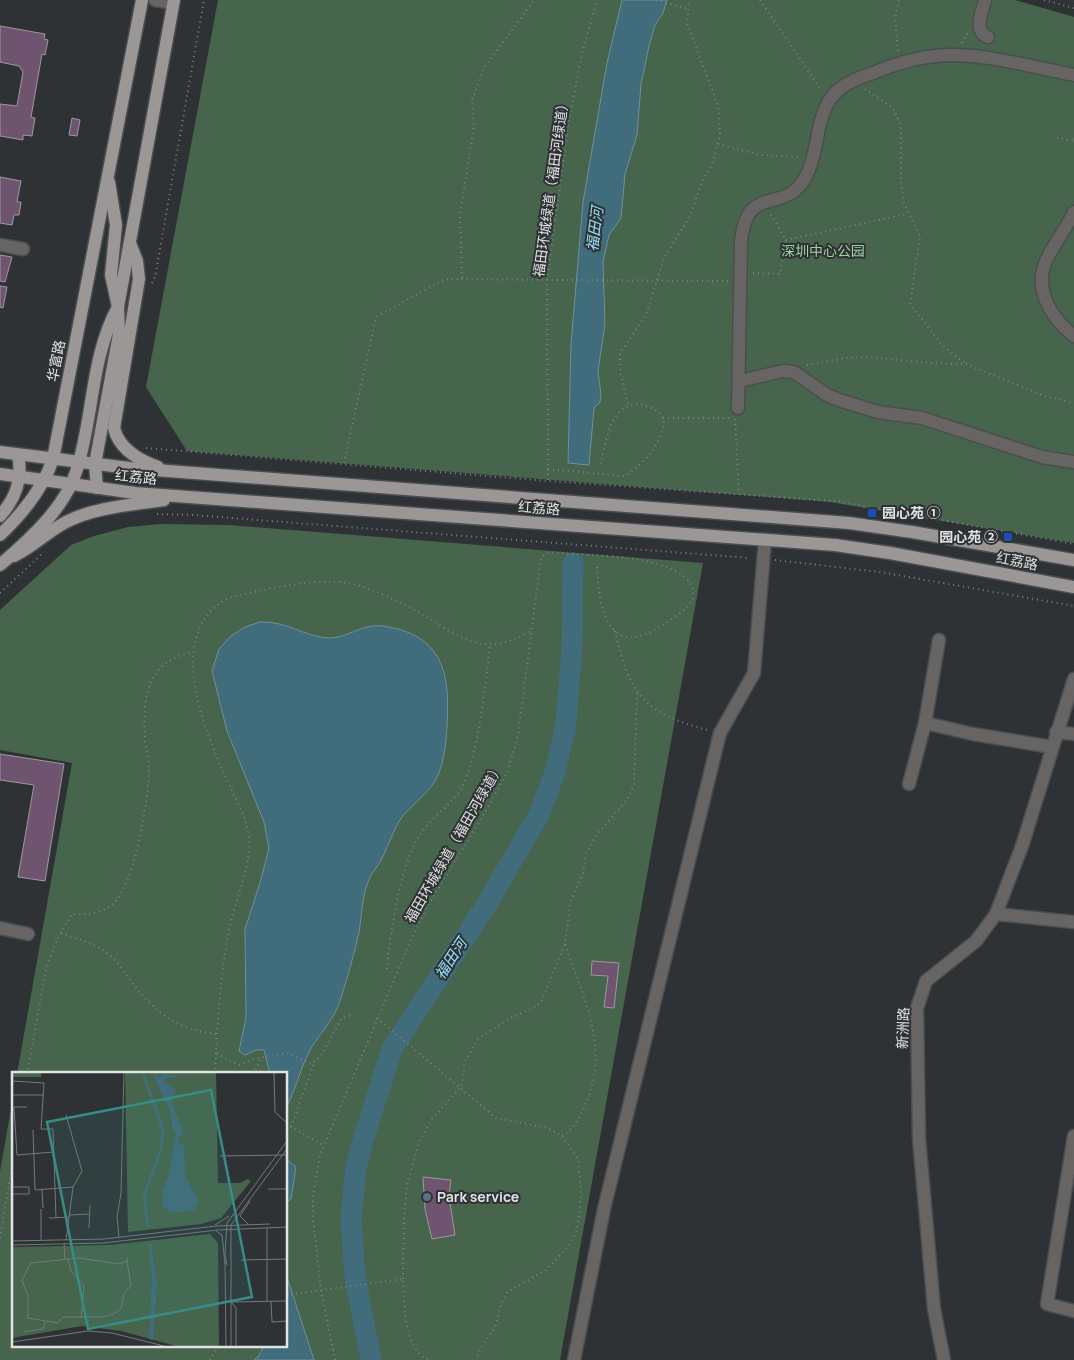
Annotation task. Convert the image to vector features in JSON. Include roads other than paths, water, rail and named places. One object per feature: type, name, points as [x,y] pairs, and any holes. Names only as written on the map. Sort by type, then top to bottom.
[{"type":"main road","name":"华富路","points":[[0,535],[24,509],[44,480],[52,459],[142,0]]},
{"type":"main road","name":"华富路","points":[[97,488],[95,464],[119,334],[118,307],[173,2]]},
{"type":"main road","name":"华富路","points":[[3,563],[47,518],[72,484],[79,462],[101,347],[108,324],[118,307],[111,286],[111,262],[116,225],[108,177]]},
{"type":"main road","points":[[129,242],[137,262],[138,279],[114,428],[121,444],[129,452],[149,464],[167,471]]},
{"type":"main road","name":"红荔路","points":[[0,452],[167,471],[827,521],[891,528],[1074,560]]},
{"type":"main road","points":[[0,516],[13,499],[20,477],[18,455]]},
{"type":"main road","name":"红荔路","points":[[0,474],[97,488],[189,497],[765,540],[881,551],[1074,587]]},
{"type":"main road","points":[[3,563],[34,546],[67,522],[87,514],[189,497]]},
{"type":"street","points":[[155,0],[173,2]]},
{"type":"street","points":[[985,0],[980,30],[988,37]]},
{"type":"street","points":[[737,412],[740,381],[740,273],[743,224],[751,210],[763,202],[785,195],[798,188],[806,176],[830,99],[851,80],[894,65],[934,56],[958,55],[1074,75]]},
{"type":"street","points":[[1074,212],[1048,256],[1042,280],[1045,302],[1052,314],[1074,336]]},
{"type":"street","points":[[0,245],[23,249]]},
{"type":"street","points":[[740,381],[783,370],[794,372],[827,395],[839,400],[878,412],[922,418],[1042,458],[1074,462]]},
{"type":"street","points":[[574,1360],[604,1210],[720,733],[754,674],[765,540]]},
{"type":"street","points":[[909,784],[925,723],[940,640]]},
{"type":"street","name":"新洲路","points":[[944,1360],[934,1309],[918,1138],[917,1008],[926,981],[976,941],[996,914],[1022,846],[1074,679]]},
{"type":"street","points":[[925,723],[973,734],[1052,746]]},
{"type":"street","points":[[1056,732],[1074,734]]},
{"type":"street","points":[[996,914],[1074,922]]},
{"type":"street","points":[[0,928],[28,934]]},
{"type":"street","points":[[1074,1136],[1072,1158],[1047,1304],[1074,1311]]},
{"type":"water","points":[[622,0],[667,0],[663,13],[655,25],[649,46],[641,84],[637,135],[625,174],[621,218],[609,235],[603,262],[605,324],[598,371],[601,395],[600,402],[594,408],[589,465],[568,463],[571,344],[583,202],[607,63]]},
{"type":"water","points":[[260,622],[270,622],[288,626],[312,635],[329,638],[343,636],[362,628],[376,626],[403,631],[419,638],[431,648],[439,660],[447,690],[446,740],[438,775],[427,791],[402,817],[381,861],[370,877],[364,897],[357,941],[340,1001],[333,1016],[307,1056],[288,1104],[288,1072],[270,1072],[264,1050],[256,1050],[245,1055],[239,1051],[246,1018],[245,929],[269,848],[264,822],[227,731],[212,671],[219,649],[231,636],[245,627]]},
{"type":"water","points":[[288,1161],[296,1167],[291,1199],[288,1201]]},
{"type":"water","points":[[288,1280],[314,1360],[254,1360],[263,1348],[288,1348]]},
{"type":"waterway","name":"福田河","points":[[371,1360],[355,1277],[351,1218],[356,1168],[392,1049],[485,907],[540,813],[555,772],[566,724],[572,646],[573,563]]},
{"type":"place","name":"园心苑 ①","points":[[872,513]]},
{"type":"place","name":"园心苑 ②","points":[[1008,537]]},
{"type":"place","name":"Park service","points":[[427,1197]]},
{"type":"park label","name":"深圳中心公园","points":[[823,251]]}]
